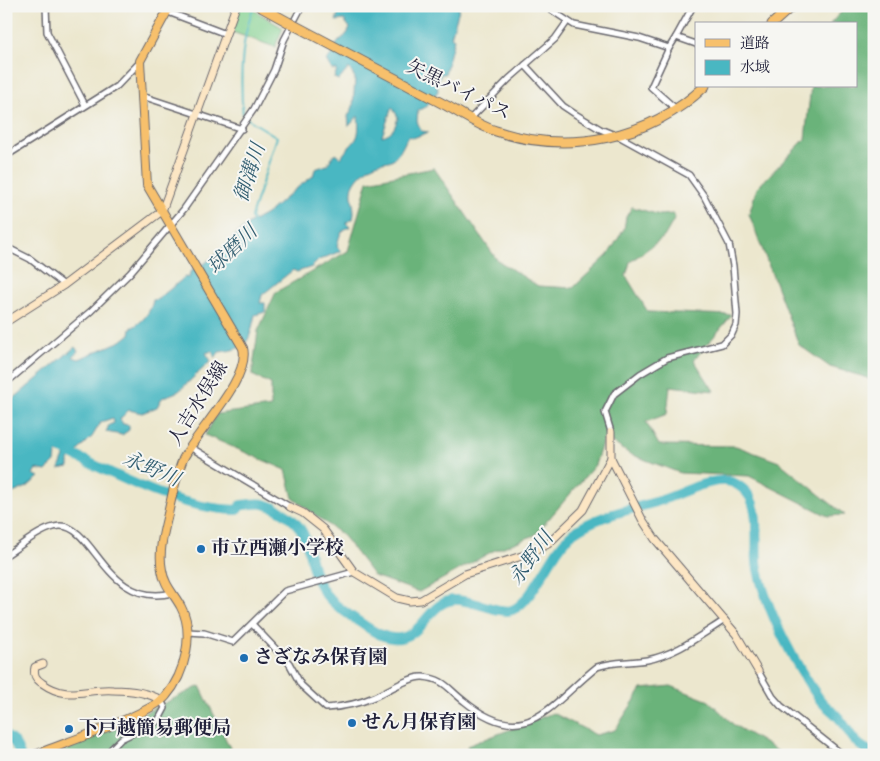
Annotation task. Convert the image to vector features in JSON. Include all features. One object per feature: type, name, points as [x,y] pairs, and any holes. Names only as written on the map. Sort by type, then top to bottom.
[{"type":"highway","name":"矢黒バイパス","points":[[259,6],[470,119],[495,131],[537,141],[570,142],[598,140],[617,135],[655,122],[677,109],[703,88]]},
{"type":"highway","points":[[774,22],[792,6]]},
{"type":"main road","points":[[140,61],[169,9]]},
{"type":"main road","name":"人吉水俣線","points":[[35,755],[50,752],[137,714],[161,700],[176,680],[187,644],[188,632],[181,607],[172,593],[162,570],[161,554],[170,506],[184,459],[190,447],[238,377],[245,355],[243,348],[147,185],[145,177],[140,61]]},
{"type":"street","points":[[46,6],[47,32],[85,105]]},
{"type":"street","points":[[6,322],[64,285],[162,211],[236,6]]},
{"type":"street","points":[[6,383],[91,311],[130,273],[172,226],[242,129],[274,70],[284,40],[302,6]]},
{"type":"street","points":[[545,6],[567,22],[654,41],[669,48]]},
{"type":"street","points":[[677,109],[651,87],[669,48],[693,6]]},
{"type":"street","points":[[169,9],[226,34]]},
{"type":"street","points":[[470,119],[525,65],[555,39],[567,22]]},
{"type":"street","points":[[676,37],[695,44]]},
{"type":"street","points":[[7,155],[117,86],[140,61]]},
{"type":"street","points":[[525,65],[564,106],[600,129],[617,135],[689,175],[696,184],[729,244],[737,314],[736,325],[732,334],[722,344],[667,358],[640,374],[614,394],[605,412],[611,432],[611,458],[631,502],[655,539],[736,634],[772,697],[780,706],[843,755]]},
{"type":"street","points":[[142,96],[242,129]]},
{"type":"street","points":[[6,247],[30,259],[64,285]]},
{"type":"street","points":[[190,447],[290,507],[304,513],[323,529],[354,572],[397,598],[416,601],[432,595],[465,574],[528,554],[548,544],[583,510],[611,458]]},
{"type":"street","points":[[6,555],[48,530],[63,526],[70,529],[90,547],[119,582],[145,593],[164,595],[172,593]]},
{"type":"street","points":[[188,632],[204,633],[233,642],[285,591],[354,572]]},
{"type":"street","points":[[252,624],[289,663],[302,685],[326,708],[358,703],[421,677],[441,680],[478,713],[505,725],[516,725],[525,723],[545,712],[597,667],[664,655],[725,620]]},
{"type":"street","points":[[43,664],[35,667],[34,672],[37,679],[57,692],[77,694],[114,690],[144,693],[161,700],[165,708],[158,721],[121,739],[105,755]]},
{"type":"green space","points":[[241,6],[247,6],[283,28],[275,47],[232,32]]},
{"type":"green space","points":[[847,6],[874,6],[874,382],[865,377],[830,367],[799,345],[749,214],[757,188],[805,139],[811,88],[858,88],[858,22],[832,22]]},
{"type":"green space","points":[[434,168],[497,260],[538,286],[573,288],[608,255],[624,229],[626,217],[632,207],[660,215],[673,214],[675,218],[664,237],[630,262],[626,276],[648,312],[732,315],[694,360],[714,391],[670,386],[667,414],[646,422],[659,445],[736,446],[779,462],[845,515],[828,516],[749,476],[680,473],[630,454],[604,437],[595,465],[535,535],[493,551],[419,592],[374,576],[343,536],[293,498],[286,470],[205,435],[217,414],[271,407],[271,384],[252,375],[258,331],[276,292],[348,251],[368,181]]},
{"type":"green space","points":[[200,686],[230,748],[227,755],[57,755]]},
{"type":"green space","points":[[671,686],[709,701],[734,725],[784,755],[470,755],[467,746],[553,713],[596,735],[615,730],[642,689]]},
{"type":"water","name":"球磨川","points":[[340,6],[460,6],[451,37],[454,39],[445,74],[441,74],[437,83],[438,91],[426,107],[418,110],[417,121],[421,131],[429,132],[413,138],[408,136],[396,157],[390,161],[372,166],[360,176],[355,182],[352,191],[353,219],[346,223],[350,227],[344,230],[338,241],[337,247],[341,251],[319,260],[312,267],[297,272],[293,270],[262,295],[260,303],[265,303],[265,312],[255,315],[247,341],[243,345],[229,351],[219,352],[215,358],[212,351],[206,353],[211,361],[179,391],[162,398],[157,407],[142,413],[129,410],[120,419],[123,424],[129,425],[129,430],[122,435],[106,432],[109,425],[114,423],[113,418],[101,422],[92,437],[69,460],[69,467],[59,469],[66,451],[56,454],[55,462],[46,471],[36,469],[33,474],[39,477],[27,487],[6,496],[6,405],[75,347],[78,351],[73,357],[79,359],[121,341],[130,334],[131,328],[145,317],[153,300],[158,299],[185,277],[189,278],[190,272],[213,257],[246,226],[269,212],[313,176],[315,169],[327,165],[335,153],[341,158],[355,140],[359,125],[358,116],[349,126],[348,116],[353,107],[355,78],[349,68],[339,80],[334,78],[337,70],[332,70],[326,60],[331,56],[338,42],[346,35],[350,28],[344,20],[336,21]],"holes":[[[392,107],[398,117],[393,130],[382,136]]]},
{"type":"waterway","name":"御溝川","points":[[253,9],[243,48],[241,90],[243,116],[277,137],[251,217],[253,221]]},
{"type":"waterway","name":"永野川","points":[[61,449],[124,479],[168,497],[213,508],[237,510],[241,505],[261,503],[277,509],[290,517],[303,533],[316,577],[325,594],[334,604],[370,629],[384,636],[395,638],[408,636],[438,607],[445,602],[453,600],[468,601],[501,610],[512,610],[528,597],[565,541],[583,527],[616,513],[662,500],[705,484],[723,481],[732,482],[749,495],[753,504],[758,569],[768,602],[783,638],[821,701],[838,717],[856,742],[866,750],[874,753]]},
{"type":"waterway","points":[[6,736],[15,743],[20,755]]},
{"type":"place","name":"市立西瀬小学校","points":[[201,549]]},
{"type":"place","name":"さざなみ保育園","points":[[244,658]]},
{"type":"place","name":"せん月保育園","points":[[352,723]]},
{"type":"place","name":"下戸越簡易郵便局","points":[[69,729]]}]
